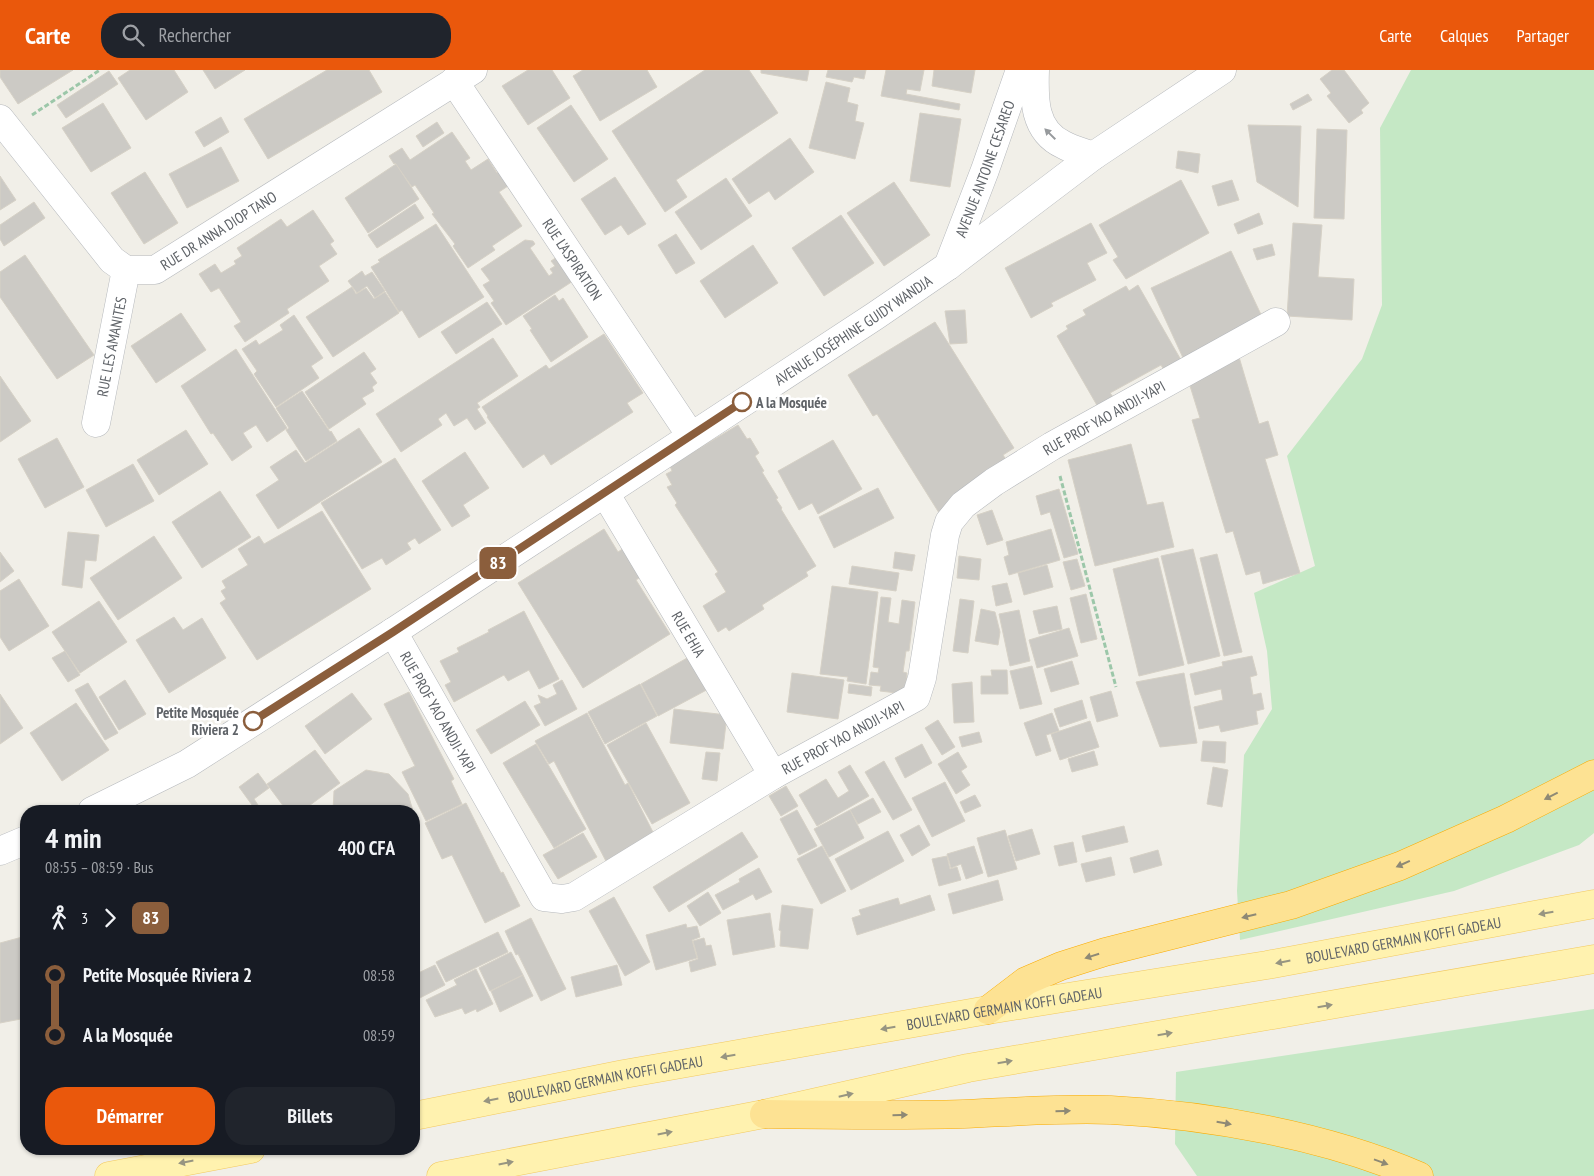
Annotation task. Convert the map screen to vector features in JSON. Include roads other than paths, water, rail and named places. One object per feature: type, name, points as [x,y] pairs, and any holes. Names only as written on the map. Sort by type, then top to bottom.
[{"type":"highway","points":[[988,1010],[1026,981],[1061,966],[1105,952],[1291,905],[1400,866],[1506,819],[1594,774]]},
{"type":"highway","points":[[764,1114],[883,1116],[1109,1110],[1170,1114],[1281,1133],[1334,1145],[1419,1176]]},
{"type":"main road","name":"BOULEVARD GERMAIN KOFFI GADEAU","points":[[420,1115],[624,1074],[988,1010],[1266,965],[1594,904]]},
{"type":"main road","points":[[441,1176],[764,1114],[968,1068],[1594,959]]},
{"type":"main road","points":[[108,1176],[219,1155]]},
{"type":"street","name":"AVENUE ANTOINE CESAREO","points":[[948,266],[985,170],[1020,70]]},
{"type":"street","points":[[1035,70],[1036,109],[1041,124],[1062,145],[1093,156]]},
{"type":"street","name":"AVENUE JOSÉPHINE GUIDY WANDJA","points":[[104,805],[187,764],[393,632],[875,316],[948,266],[1093,156],[1222,70]]},
{"type":"street","name":"RUE DR ANNA DIOP TANO","points":[[126,270],[155,270],[464,76]]},
{"type":"street","name":"RUE L'ASPIRATION","points":[[464,76],[691,436]]},
{"type":"street","points":[[3,124],[112,260],[126,270]]},
{"type":"street","name":"RUE LES AMANITES","points":[[96,423],[126,270]]},
{"type":"street","name":"RUE PROF YAO ANDJI-YAPI","points":[[393,632],[544,897],[562,899],[574,897],[773,776],[916,696],[922,678],[945,535],[949,522],[963,505],[994,482],[1052,446],[1276,322]]},
{"type":"street","name":"RUE EHIA","points":[[604,493],[773,776]]},
{"type":"street","points":[[0,851],[20,843]]},
{"type":"place","name":"A la Mosquée","points":[[742,402]]},
{"type":"place","name":"Petite Mosquée Riviera 2","points":[[253,721]]}]
